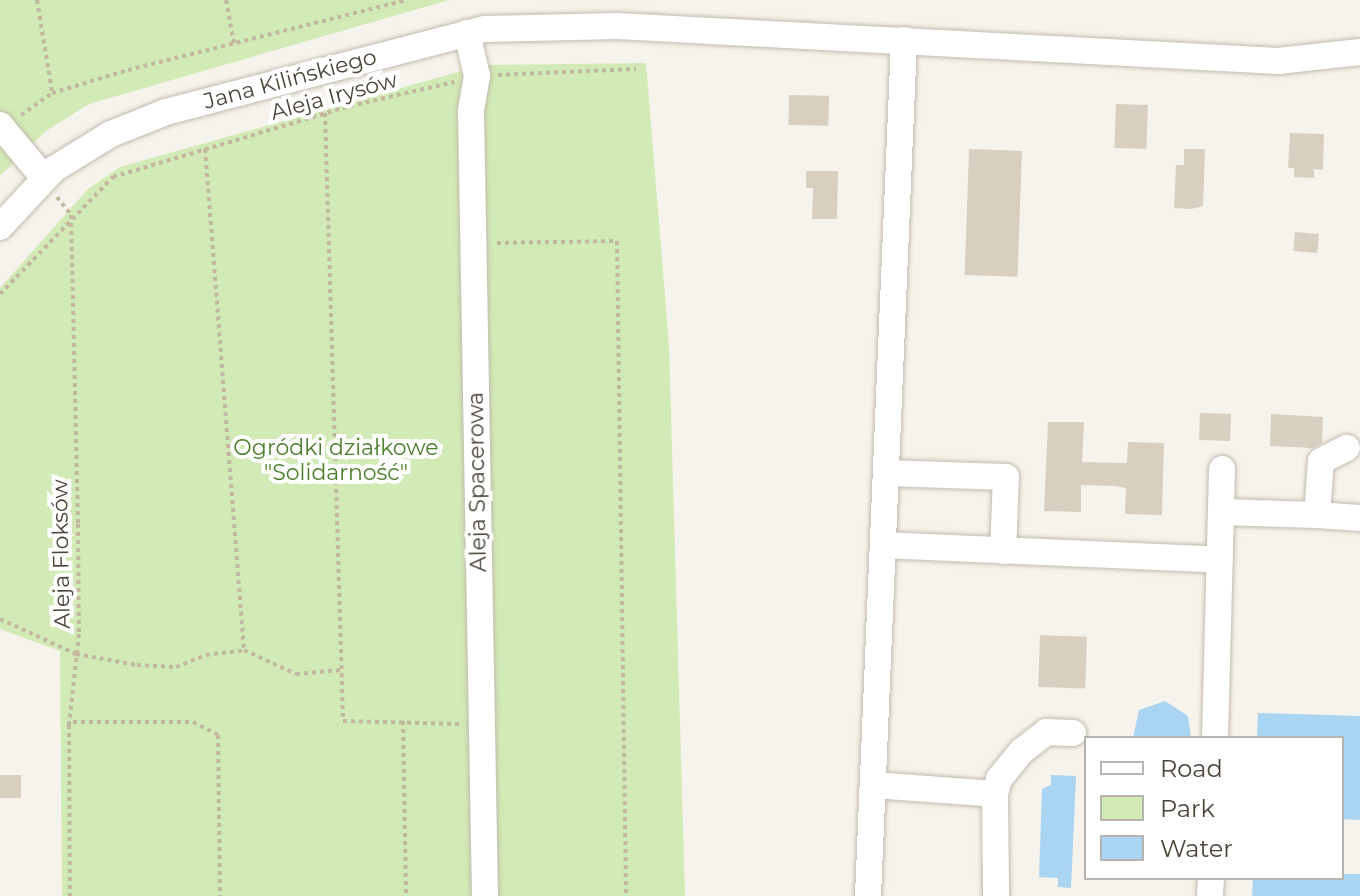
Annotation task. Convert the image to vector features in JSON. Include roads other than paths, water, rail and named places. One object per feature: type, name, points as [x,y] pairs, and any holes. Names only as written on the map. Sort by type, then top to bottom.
[{"type":"street","name":"Jana Kilińskiego","points":[[0,227],[44,178],[101,139],[166,112],[467,33],[538,25],[617,26],[1278,61],[1360,52]]},
{"type":"street","name":"Aleja Spacerowa","points":[[467,33],[476,72],[471,111],[485,896]]},
{"type":"street","points":[[868,896],[904,40]]},
{"type":"street","points":[[1,126],[44,178]]},
{"type":"street","points":[[1317,515],[1321,461],[1347,448]]},
{"type":"street","points":[[1215,736],[1222,469]]},
{"type":"street","points":[[886,473],[1006,477],[1003,551]]},
{"type":"street","points":[[1221,512],[1360,518]]},
{"type":"street","points":[[883,545],[1220,560]]},
{"type":"street","points":[[996,896],[995,794],[999,779],[1022,751],[1046,732],[1073,733]]},
{"type":"street","points":[[873,785],[995,794]]},
{"type":"water","points":[[1165,701],[1188,716],[1191,736],[1133,736],[1139,710]]},
{"type":"water","points":[[1258,713],[1360,716],[1360,820],[1344,819],[1344,736],[1257,736]]},
{"type":"water","points":[[1051,775],[1076,776],[1071,888],[1058,887],[1058,878],[1039,877],[1042,789],[1051,785]]},
{"type":"water","points":[[1344,874],[1360,874],[1360,896],[1252,896],[1253,880],[1344,880]]},
{"type":"park label","name":"Ogródki działkowe \"Solidarność\"","points":[[336,460]]}]
